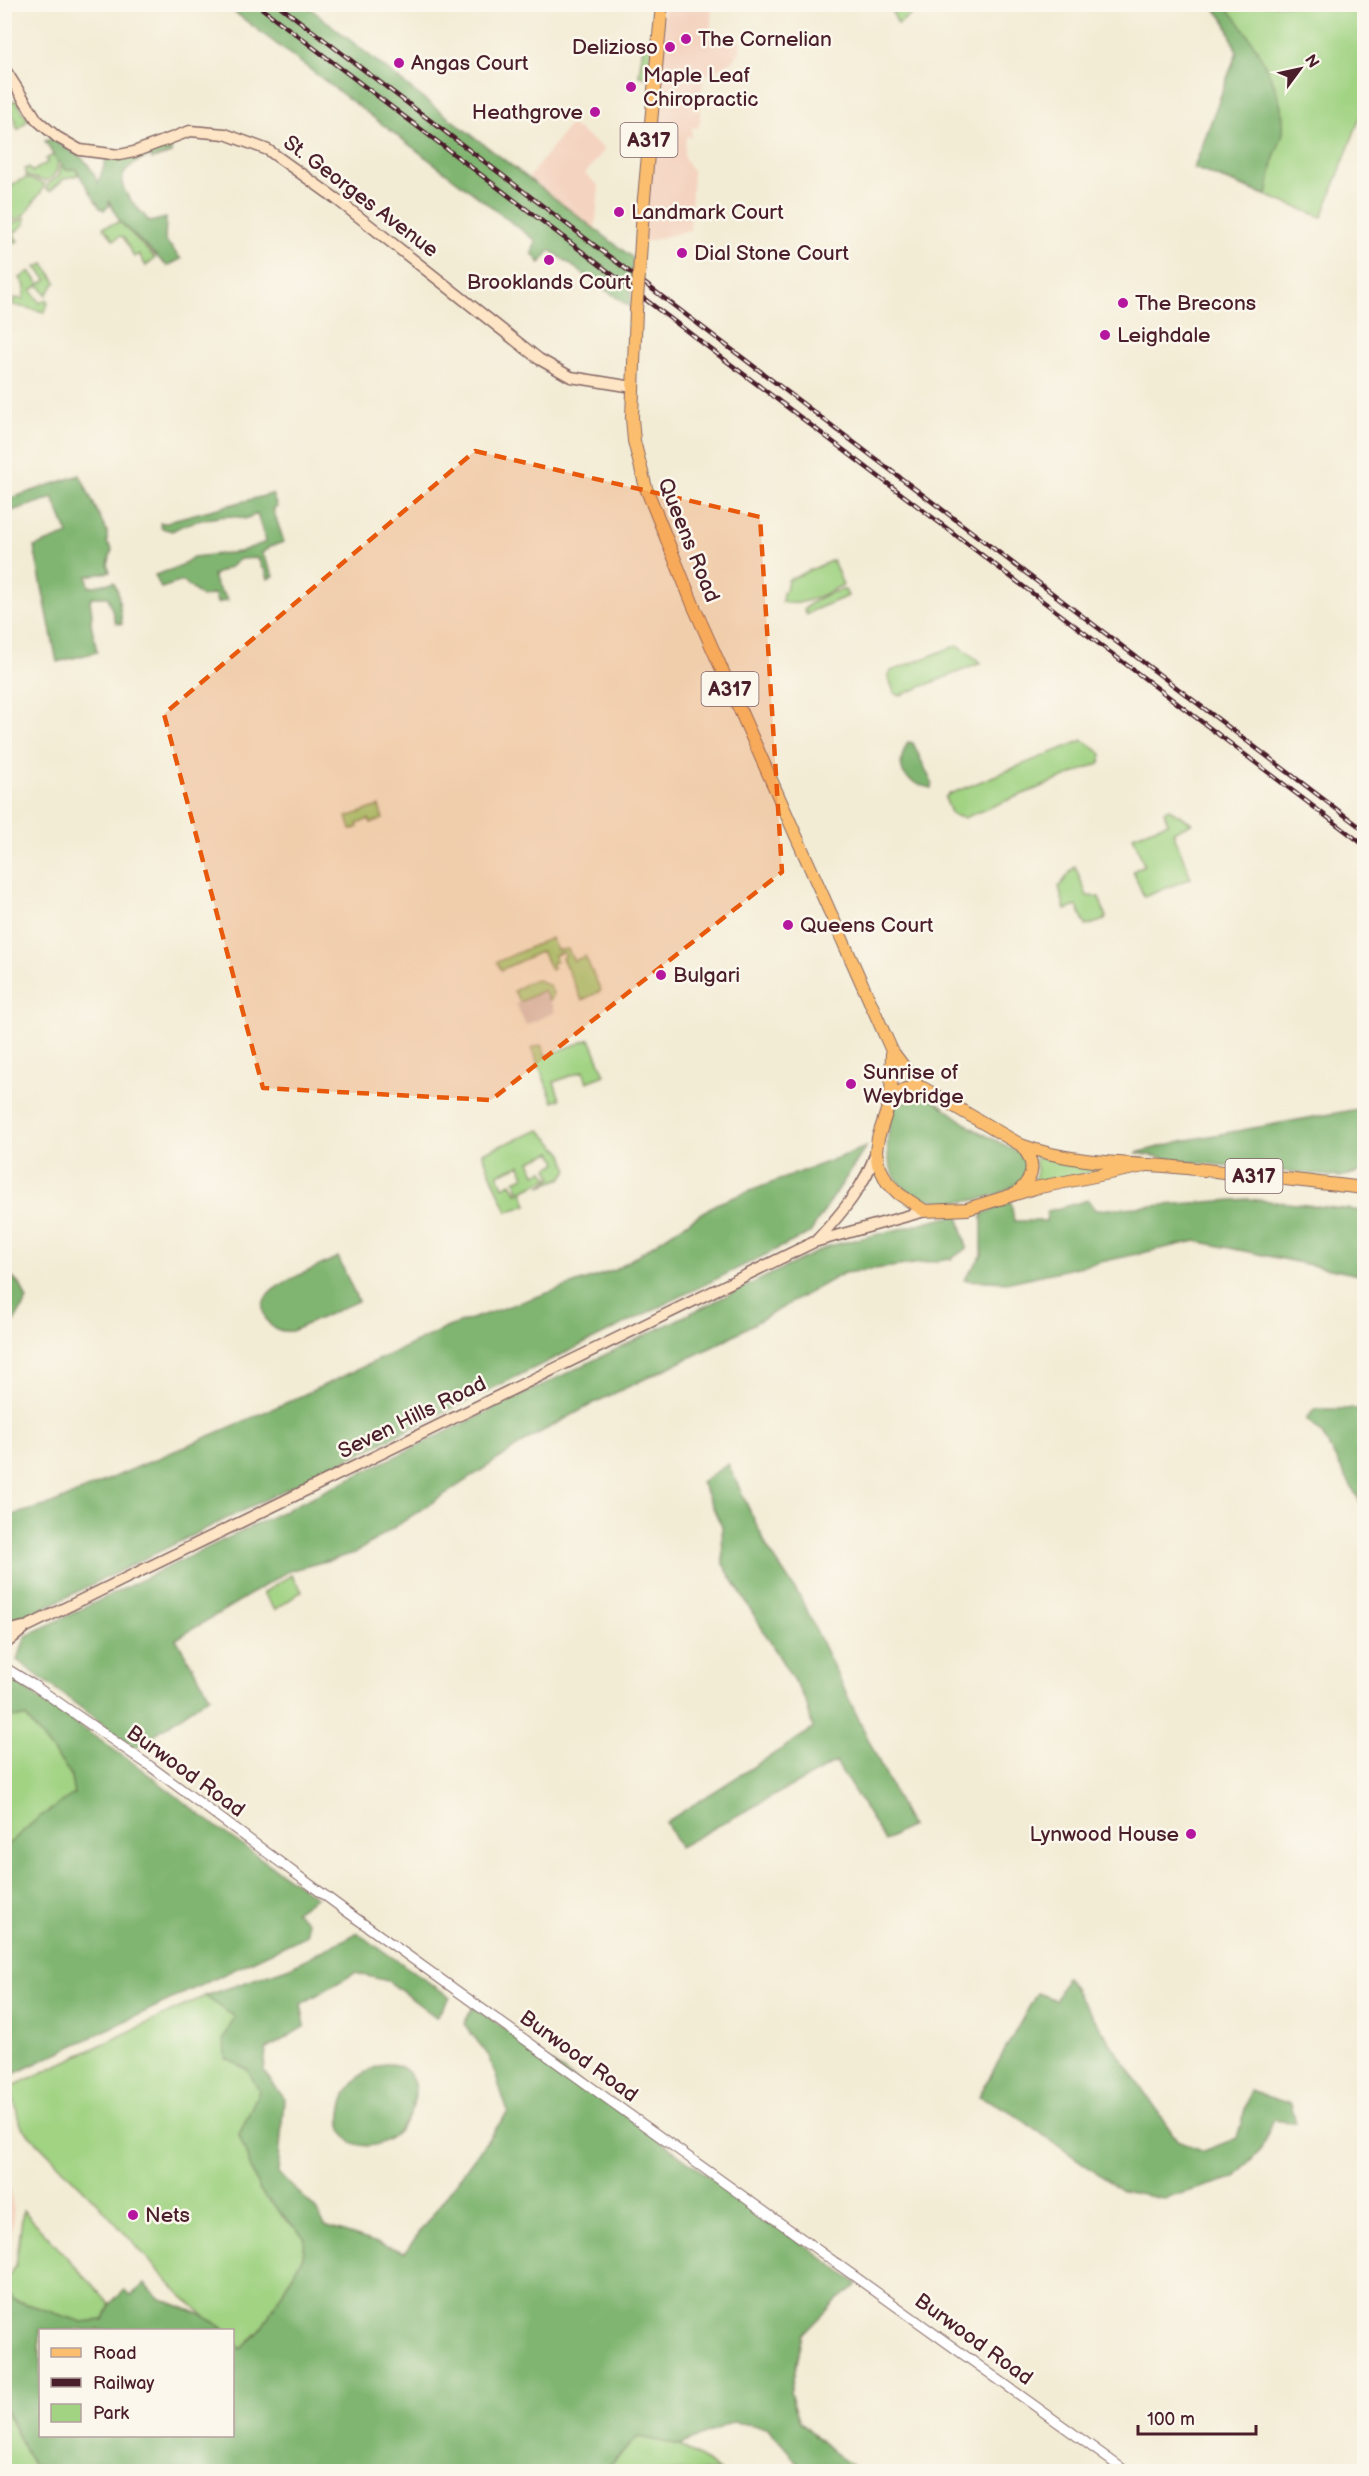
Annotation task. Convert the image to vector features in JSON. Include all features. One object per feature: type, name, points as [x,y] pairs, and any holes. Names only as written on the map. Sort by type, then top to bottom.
[{"type":"main road","name":"Queens Road","points":[[662,4],[636,310],[633,387],[634,441],[646,488],[670,552],[892,1051]]},
{"type":"main road","name":"St. Georges Avenue","points":[[4,68],[38,120],[57,137],[80,150],[119,155],[134,152],[190,131],[225,134],[268,150],[309,178],[539,359],[576,379],[633,387]]},
{"type":"main road","name":"A317","points":[[892,1051],[919,1087],[1021,1145],[1041,1153],[1096,1161],[1365,1188]]},
{"type":"main road","name":"A317","points":[[876,1150],[880,1128],[891,1098],[892,1051]]},
{"type":"main road","points":[[891,1098],[905,1089],[919,1087]]},
{"type":"main road","points":[[1017,1193],[1027,1184],[1033,1171],[1031,1158],[1021,1145]]},
{"type":"main road","points":[[876,1150],[878,1164],[887,1182],[899,1194],[925,1210]]},
{"type":"main road","name":"Seven Hills Road","points":[[814,1242],[842,1212],[873,1163],[876,1150]]},
{"type":"main road","points":[[1095,1176],[1098,1166],[1096,1161]]},
{"type":"main road","name":"A317","points":[[925,1210],[967,1209],[1017,1193],[1144,1166]]},
{"type":"main road","name":"Seven Hills Road","points":[[26,1627],[814,1242],[925,1210]]},
{"type":"main road","points":[[4,1632],[26,1627]]},
{"type":"main road","points":[[4,1645],[26,1627]]},
{"type":"street","name":"Burwood Road","points":[[4,1659],[7,1668],[150,1766],[350,1914],[1127,2472]]},
{"type":"highlighted area","points":[[475,451],[760,517],[782,872],[491,1100],[263,1088],[164,714]]},
{"type":"shaded area","points":[[664,5],[712,5],[710,38],[740,41],[740,52],[734,60],[703,76],[700,122],[698,128],[692,127],[691,137],[686,136],[684,157],[693,172],[690,230],[641,243]]},
{"type":"shaded area","points":[[570,124],[605,149],[585,174],[599,186],[595,229],[529,177]]},
{"type":"shaded area","points":[[545,990],[555,1012],[526,1025],[516,1004]]},
{"type":"shaded area","points":[[4,2163],[14,2210],[8,2257],[5,2263]]},
{"type":"green space","points":[[896,4],[911,5],[917,10],[898,24],[892,12]]},
{"type":"green space","points":[[225,5],[306,5],[415,92],[633,258],[630,307],[550,250],[540,263],[532,253],[536,241]]},
{"type":"green space","points":[[1212,5],[1364,5],[1364,107],[1322,217],[1194,168],[1237,52],[1225,21]]},
{"type":"green space","points":[[1212,5],[1224,5],[1245,31],[1265,64],[1279,100],[1283,117],[1283,132],[1274,158],[1267,195],[1194,168],[1237,52],[1225,21]]},
{"type":"green space","points":[[644,38],[652,39],[648,78],[639,76]]},
{"type":"green space","points":[[16,100],[28,120],[18,130],[15,124],[17,122],[6,105]]},
{"type":"green space","points":[[51,139],[79,155],[93,172],[98,183],[108,155],[169,139],[172,153],[152,159],[150,156],[135,163],[126,170],[122,178],[126,194],[150,222],[166,218],[165,240],[181,259],[167,266],[120,222],[109,201],[109,206],[104,210],[100,208],[76,169],[66,170],[55,158],[45,141]]},
{"type":"green space","points":[[53,155],[58,161],[52,178],[45,181],[26,176],[25,169],[29,167],[32,172],[48,162],[46,159]]},
{"type":"green space","points":[[61,164],[66,170],[76,168],[78,175],[64,179],[50,191],[46,189],[49,183],[59,176]]},
{"type":"green space","points":[[27,178],[45,184],[43,189],[20,218],[5,218],[7,193],[14,184]]},
{"type":"green space","points":[[25,218],[25,224],[13,234],[18,241],[9,244],[5,238],[4,221],[13,223]]},
{"type":"green space","points":[[120,222],[155,258],[146,266],[139,254],[134,257],[124,238],[120,236],[114,240],[103,227]]},
{"type":"green space","points":[[44,264],[56,282],[46,295],[39,285],[31,290],[40,303],[46,299],[48,302],[45,312],[13,305],[14,298],[23,299],[25,286],[20,278],[30,271],[39,284],[47,280],[36,267]]},
{"type":"green space","points":[[80,475],[107,532],[107,543],[112,549],[108,565],[110,572],[87,576],[89,587],[114,582],[118,592],[122,624],[116,623],[108,597],[92,597],[90,601],[91,623],[97,652],[57,662],[34,547],[68,534],[53,498],[8,512],[5,500]]},
{"type":"green space","points":[[272,494],[277,507],[273,509],[284,542],[271,546],[262,553],[274,576],[268,579],[258,558],[240,559],[213,575],[216,585],[228,600],[217,603],[215,594],[202,597],[183,581],[161,588],[155,575],[179,567],[193,557],[239,552],[266,542],[257,514],[245,519],[229,516],[208,519],[187,524],[172,531],[161,528],[160,523],[168,523],[172,520]]},
{"type":"green space","points":[[833,560],[843,585],[805,601],[782,602],[788,580]]},
{"type":"green space","points":[[845,590],[848,596],[807,615],[804,610],[823,596]]},
{"type":"green space","points":[[958,645],[981,663],[901,695],[895,694],[888,677],[891,671]]},
{"type":"green space","points":[[1083,740],[1102,754],[1100,763],[964,818],[952,815],[945,798],[947,795]]},
{"type":"green space","points":[[908,742],[913,743],[932,783],[931,788],[913,782],[903,772],[902,759]]},
{"type":"green space","points":[[379,806],[383,819],[371,823],[369,819],[357,824],[358,827],[351,830],[347,817]]},
{"type":"green space","points":[[1169,809],[1192,823],[1173,832],[1191,878],[1144,897],[1133,871],[1144,865],[1133,836],[1168,823],[1164,811]]},
{"type":"green space","points":[[1075,866],[1087,896],[1099,897],[1105,920],[1086,926],[1077,906],[1065,910],[1059,887]]},
{"type":"green space","points":[[551,938],[557,950],[568,949],[574,961],[585,956],[601,991],[582,1000],[562,958],[565,956],[563,952],[555,955],[556,961],[552,963],[551,970],[542,951],[501,970],[497,962]]},
{"type":"green space","points":[[538,980],[550,986],[552,999],[549,1000],[544,990],[520,1002],[514,991],[528,982]]},
{"type":"green space","points":[[590,1039],[605,1075],[587,1082],[583,1071],[554,1082],[560,1099],[553,1102],[532,1048],[541,1045],[546,1056]]},
{"type":"green space","points":[[917,1091],[972,1128],[1018,1152],[1025,1161],[1026,1175],[1015,1185],[1000,1193],[962,1202],[924,1198],[908,1191],[892,1171],[888,1153],[888,1133],[893,1104],[907,1101]]},
{"type":"green space","points":[[1364,1108],[1364,1171],[1341,1177],[1190,1162],[1136,1153],[1182,1141]]},
{"type":"green space","points":[[540,1130],[563,1154],[568,1170],[562,1178],[540,1186],[552,1178],[548,1168],[557,1163],[552,1152],[530,1161],[535,1174],[543,1171],[549,1178],[522,1191],[527,1205],[507,1212],[482,1153]],"holes":[[[520,1165],[524,1177],[515,1181],[520,1192],[517,1193],[511,1183],[503,1187],[498,1174]]]},
{"type":"green space","points":[[866,1147],[810,1233],[5,1627],[5,1517],[52,1504],[288,1402],[448,1327],[615,1270],[716,1204]]},
{"type":"green space","points":[[1035,1157],[1091,1164],[1095,1167],[1095,1171],[1032,1186],[1037,1171]]},
{"type":"green space","points":[[1248,1199],[1364,1211],[1364,1276],[1196,1241],[1010,1282],[964,1280],[982,1255],[982,1214],[1011,1202],[1014,1221],[1046,1221],[1048,1211],[1088,1200],[1095,1210]]},
{"type":"green space","points":[[958,1215],[967,1248],[951,1259],[844,1273],[714,1346],[594,1403],[532,1437],[355,1553],[289,1571],[176,1639],[210,1696],[135,1748],[17,1660],[26,1636],[829,1246]]},
{"type":"green space","points":[[338,1257],[358,1301],[292,1331],[278,1330],[269,1324],[264,1314],[263,1304],[273,1290]]},
{"type":"green space","points":[[9,1274],[21,1286],[27,1300],[5,1337],[5,1276]]},
{"type":"green space","points":[[1315,1409],[1364,1409],[1364,1509],[1320,1431],[1306,1419]]},
{"type":"green space","points":[[728,1464],[767,1547],[800,1597],[910,1826],[885,1841],[836,1762],[679,1847],[666,1822],[813,1729],[806,1701],[723,1564],[722,1527],[701,1482]]},
{"type":"green space","points":[[291,1575],[302,1591],[275,1610],[263,1593]]},
{"type":"green space","points":[[5,1675],[136,1765],[223,1832],[316,1897],[295,1912],[307,1921],[307,1935],[5,2078],[5,1847],[38,1818],[74,1794],[70,1773],[26,1717],[5,1718]]},
{"type":"green space","points":[[26,1717],[70,1773],[74,1794],[38,1818],[5,1847],[5,1718]]},
{"type":"green space","points":[[357,1933],[450,1997],[436,2017],[388,1981],[355,1973],[301,2004],[305,2026],[266,2050],[264,2072],[284,2098],[278,2173],[315,2208],[325,2226],[405,2252],[508,2112],[489,2056],[464,2024],[473,2006],[858,2284],[837,2300],[803,2335],[790,2393],[800,2422],[832,2451],[859,2471],[812,2471],[801,2466],[767,2427],[733,2422],[680,2445],[638,2437],[606,2471],[60,2471],[59,2468],[33,2465],[5,2408],[5,2292],[15,2300],[82,2322],[104,2320],[110,2304],[125,2290],[131,2295],[145,2284],[159,2298],[204,2316],[224,2329],[39,2329],[39,2437],[234,2437],[234,2340],[240,2349],[260,2331],[303,2257],[305,2238],[259,2190],[239,2135],[259,2091],[248,2070],[225,2058],[224,2038],[235,2017],[205,1996],[290,1967]]},
{"type":"green space","points":[[1066,1977],[1177,2140],[1204,2151],[1237,2138],[1250,2091],[1291,2104],[1296,2123],[1274,2120],[1259,2152],[1234,2178],[1164,2199],[1122,2191],[1008,2110],[979,2096],[1037,1993],[1056,2000]]},
{"type":"green space","points":[[205,1996],[235,2017],[224,2038],[248,2070],[259,2091],[239,2135],[282,2216],[305,2237],[303,2257],[260,2331],[240,2349],[234,2340],[234,2329],[224,2329],[204,2316],[175,2289],[100,2206],[20,2125],[11,2087]]},
{"type":"green space","points":[[384,2064],[401,2067],[411,2077],[415,2091],[412,2107],[405,2123],[394,2136],[378,2144],[360,2145],[351,2142],[345,2135],[341,2118],[348,2090],[360,2076]]},
{"type":"green space","points":[[23,2210],[110,2304],[104,2320],[82,2322],[15,2300],[5,2292],[5,2280],[16,2266]]},
{"type":"green space","points":[[4,2408],[33,2465],[59,2468],[60,2471],[5,2471]]},
{"type":"green space","points":[[638,2437],[680,2445],[721,2471],[606,2472],[609,2466]]},
{"type":"railway","points":[[256,4],[1364,845]]},
{"type":"railway","points":[[277,4],[1364,830]]},
{"type":"place","name":"The Cornelian","points":[[686,39]]},
{"type":"place","name":"Delizioso","points":[[670,47]]},
{"type":"place","name":"Angas Court","points":[[399,63]]},
{"type":"place","name":"Maple Leaf Chiropractic","points":[[631,87]]},
{"type":"place","name":"Heathgrove","points":[[595,112]]},
{"type":"place","name":"Landmark Court","points":[[619,212]]},
{"type":"place","name":"Dial Stone Court","points":[[682,253]]},
{"type":"place","name":"Brooklands Court","points":[[549,260]]},
{"type":"place","name":"The Brecons","points":[[1123,303]]},
{"type":"place","name":"Leighdale","points":[[1105,335]]},
{"type":"place","name":"Queens Court","points":[[788,925]]},
{"type":"place","name":"Bulgari","points":[[661,975]]},
{"type":"place","name":"Sunrise of Weybridge","points":[[851,1084]]},
{"type":"place","name":"Lynwood House","points":[[1191,1834]]},
{"type":"place","name":"Nets","points":[[133,2215]]}]
